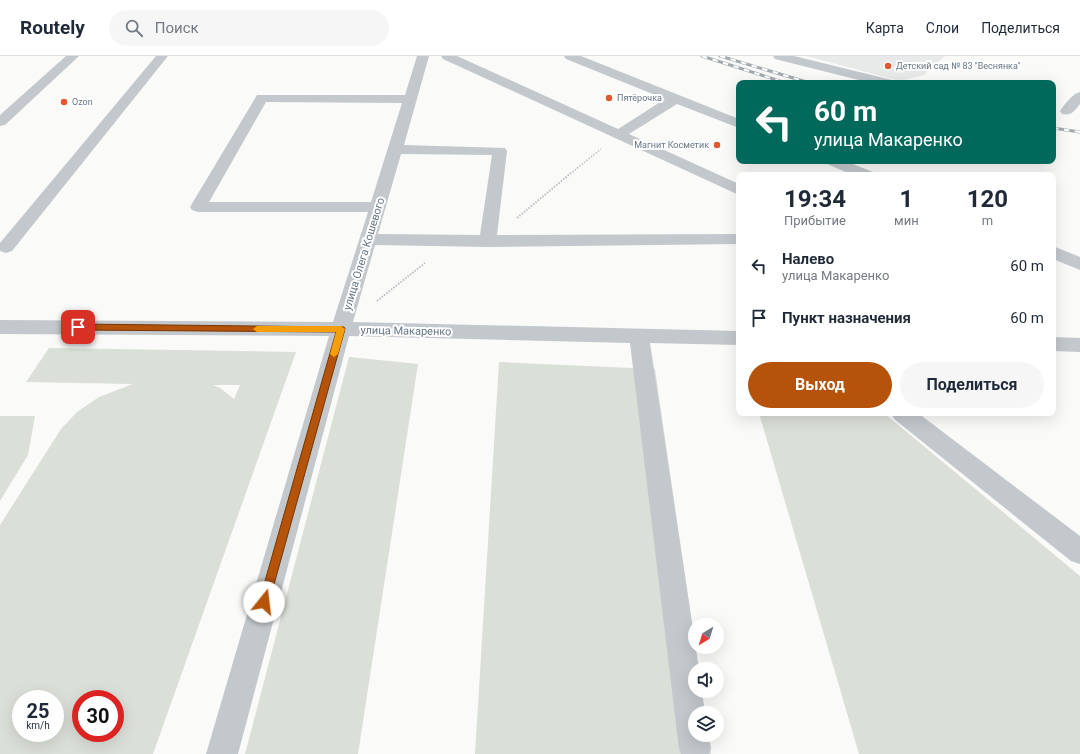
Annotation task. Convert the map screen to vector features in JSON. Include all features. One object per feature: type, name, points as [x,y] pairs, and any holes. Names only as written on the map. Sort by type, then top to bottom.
[{"type":"street","points":[[0,122],[73,56]]},
{"type":"street","points":[[6,247],[162,56]]},
{"type":"street","name":"улица Олега Кошевого","points":[[222,754],[341,329],[423,56]]},
{"type":"street","points":[[447,56],[736,189]]},
{"type":"street","points":[[570,56],[736,123]]},
{"type":"street","points":[[779,56],[874,80]]},
{"type":"street","points":[[1067,111],[1080,96]]},
{"type":"street","points":[[378,207],[198,207],[262,98],[410,99]]},
{"type":"street","points":[[618,135],[675,99]]},
{"type":"street","points":[[396,149],[500,151],[488,241]]},
{"type":"street","points":[[840,164],[860,172]]},
{"type":"street","points":[[369,239],[488,241],[736,239]]},
{"type":"street","points":[[1056,253],[1080,264]]},
{"type":"street","name":"улица Макаренко","points":[[0,327],[341,329],[736,338]]},
{"type":"street","points":[[639,335],[695,749]]},
{"type":"street","points":[[1056,344],[1080,345]]},
{"type":"street","points":[[906,416],[1080,552]]},
{"type":"path","points":[[488,241],[618,135]]},
{"type":"path","points":[[341,329],[454,240]]},
{"type":"shaded area","name":"Детский сад № 83 \"Веснянка\"","points":[[806,56],[945,56],[924,75],[904,80],[896,80]]},
{"type":"shaded area","points":[[49,348],[296,352],[153,754],[0,754],[0,525],[61,429],[77,412],[99,397],[133,384],[26,382]],"holes":[[[213,385],[240,385],[234,399],[220,388]]]},
{"type":"shaded area","points":[[349,357],[418,364],[358,754],[245,754]]},
{"type":"shaded area","points":[[499,362],[655,369],[691,618],[688,618],[688,654],[695,654],[695,662],[688,662],[688,698],[695,698],[695,706],[688,706],[688,742],[709,742],[711,754],[475,754]]},
{"type":"shaded area","points":[[0,416],[35,416],[28,455],[0,501]]},
{"type":"shaded area","points":[[760,416],[888,416],[1080,576],[1080,754],[859,754]]},
{"type":"railway","points":[[702,56],[777,80]]},
{"type":"railway","points":[[720,56],[800,80]]},
{"type":"railway","points":[[1056,128],[1080,132]]},
{"type":"slow traffic","points":[[257,329],[341,329],[334,354]]},
{"type":"place","name":"Детский сад № 83 \"Веснянка\"","points":[[888,66]]},
{"type":"place","name":"Пятёрочка","points":[[609,98]]},
{"type":"place","name":"Ozon","points":[[64,102]]},
{"type":"place","name":"Магнит Косметик","points":[[717,145]]},
{"type":"route","points":[[78,327],[341,329],[264,602]]}]
